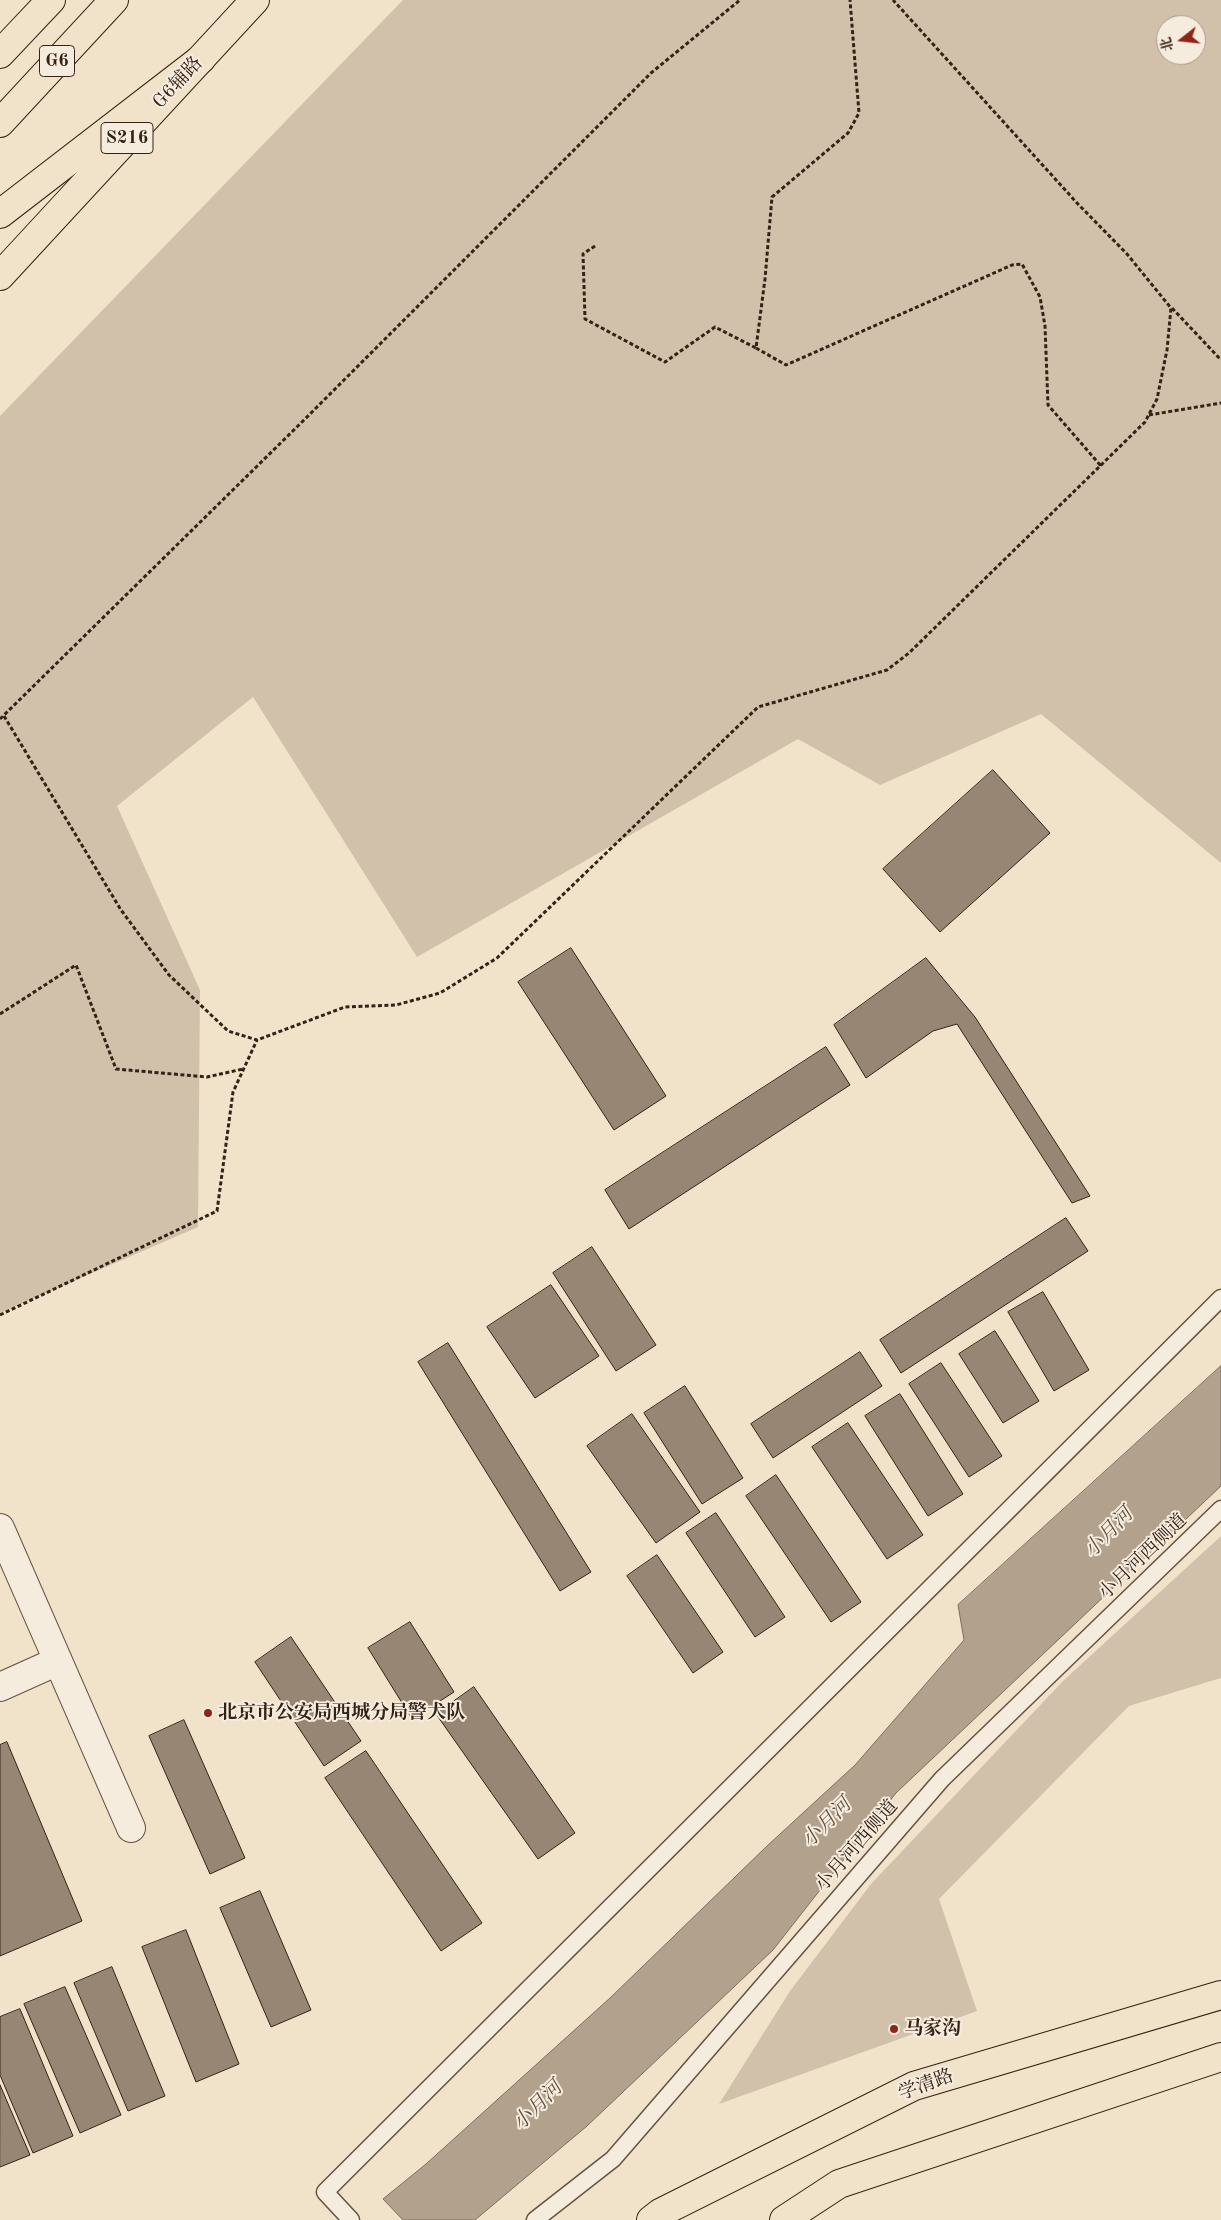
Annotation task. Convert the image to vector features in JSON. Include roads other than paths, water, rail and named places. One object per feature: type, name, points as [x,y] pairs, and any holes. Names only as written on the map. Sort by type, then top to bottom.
[{"type":"main road","name":"G6","points":[[0,54],[51,0]]},
{"type":"main road","name":"G6","points":[[0,123],[114,0]]},
{"type":"main road","name":"G6辅路","points":[[0,276],[255,0]]},
{"type":"main road","points":[[0,214],[201,58]]},
{"type":"main road","name":"学清路","points":[[651,2220],[660,2213],[914,2086],[1221,1995]]},
{"type":"main road","points":[[784,2220],[839,2184],[1221,2057]]},
{"type":"street","points":[[0,1528],[7,1565],[58,1661],[131,1828]]},
{"type":"street","points":[[0,1687],[58,1661]]},
{"type":"lane","points":[[351,2220],[325,2192],[1221,1298]]},
{"type":"lane","name":"小月河西侧道","points":[[535,2220],[613,2159],[942,1779],[1221,1509]]},
{"type":"water","name":"小月河","points":[[1221,1366],[1221,1486],[896,1793],[773,1950],[587,2126],[475,2220],[403,2220],[383,2199],[426,2164],[610,1998],[767,1846],[855,1765],[964,1640],[958,1605]]},
{"type":"place","name":"北京市公安局西城分局警犬队","points":[[208,1713]]},
{"type":"place","name":"马家沟","points":[[894,2029]]}]
